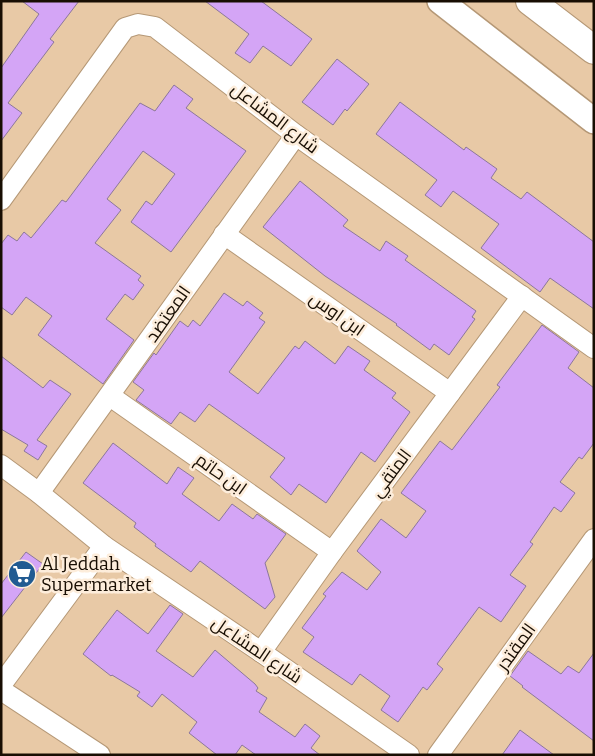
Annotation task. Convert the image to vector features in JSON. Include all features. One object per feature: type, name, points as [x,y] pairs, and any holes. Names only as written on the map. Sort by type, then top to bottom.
[{"type":"highway","points":[[530,1],[594,50]]},
{"type":"highway","points":[[571,33],[594,54]]},
{"type":"street","points":[[440,1],[594,121]]},
{"type":"street","name":"شارع المشاعل","points":[[1,200],[125,28],[138,24],[155,27],[296,135],[594,348]]},
{"type":"street","name":"المعتضد","points":[[39,493],[296,135]]},
{"type":"street","name":"ابن اوس","points":[[224,234],[450,393]]},
{"type":"street","name":"المتقي","points":[[261,652],[332,552],[522,296]]},
{"type":"street","name":"ابن حاتم","points":[[110,396],[332,552]]},
{"type":"street","name":"شارع المشاعل","points":[[1,465],[104,546],[409,755]]},
{"type":"street","name":"المقتدر","points":[[438,755],[594,538]]},
{"type":"street","points":[[1,686],[104,546]]},
{"type":"street","points":[[1,690],[100,755]]},
{"type":"building","points":[[22,1],[79,1],[50,39],[54,42],[8,103],[22,113],[1,141],[1,68],[39,14]]},
{"type":"building","points":[[205,1],[261,1],[312,39],[291,66],[263,46],[250,63],[235,53],[249,34]]},
{"type":"building","points":[[337,59],[369,84],[347,111],[345,109],[333,125],[302,102]]},
{"type":"building","points":[[174,85],[193,99],[186,108],[246,151],[171,252],[131,222],[146,201],[152,205],[175,174],[143,151],[107,199],[121,210],[95,243],[141,276],[138,280],[144,285],[133,300],[125,294],[106,319],[134,340],[103,384],[38,335],[52,316],[26,297],[12,315],[1,307],[1,244],[8,235],[17,241],[24,232],[31,238],[62,200],[66,202],[140,103],[155,111]]},
{"type":"building","points":[[400,102],[464,150],[466,147],[497,169],[491,178],[521,199],[527,192],[594,242],[594,309],[550,278],[540,292],[481,248],[499,224],[453,191],[441,207],[425,195],[437,180],[376,134]]},
{"type":"building","points":[[300,181],[348,220],[343,226],[380,251],[386,241],[408,256],[405,260],[476,311],[472,317],[475,319],[449,355],[434,344],[430,350],[397,324],[325,276],[263,227]]},
{"type":"building","points":[[224,293],[243,306],[247,301],[263,313],[259,318],[265,322],[229,372],[258,394],[295,346],[299,349],[305,341],[335,364],[348,346],[370,361],[364,370],[396,393],[392,398],[410,412],[375,462],[361,452],[326,503],[299,484],[291,495],[270,477],[285,458],[209,404],[195,422],[180,412],[171,424],[136,400],[144,390],[133,382],[154,353],[156,355],[180,321],[188,327],[193,320],[200,326]]},
{"type":"building","points":[[542,325],[579,352],[568,368],[594,388],[594,443],[582,459],[579,457],[560,482],[575,493],[561,512],[554,507],[530,542],[533,544],[510,575],[526,586],[501,622],[479,607],[437,664],[443,669],[427,690],[423,687],[398,722],[381,710],[390,696],[360,674],[352,685],[303,652],[314,637],[302,628],[326,596],[323,594],[342,572],[367,590],[381,572],[357,551],[381,519],[406,538],[426,511],[401,493],[440,441],[452,450],[500,387],[497,385]]},
{"type":"building","points":[[1,356],[43,388],[50,380],[71,394],[37,440],[47,446],[38,460],[24,451],[28,445],[1,429]]},
{"type":"building","points":[[113,443],[167,484],[178,467],[194,478],[182,494],[219,521],[232,504],[253,519],[257,514],[286,534],[265,563],[275,597],[265,609],[200,561],[191,572],[155,546],[156,544],[134,527],[136,523],[83,483]]},
{"type":"building","name":"Al Jeddah Supermarket","points":[[26,552],[43,564],[1,618],[1,584]]},
{"type":"building","points":[[170,605],[183,614],[156,651],[193,677],[215,650],[255,684],[258,688],[256,691],[267,698],[259,712],[295,737],[305,724],[320,736],[311,748],[320,755],[256,755],[242,745],[235,755],[217,755],[189,733],[197,722],[162,694],[152,707],[137,696],[140,692],[111,676],[83,654],[117,610],[148,634]]},
{"type":"building","points":[[528,651],[561,674],[568,666],[579,673],[594,653],[594,741],[510,676]]},
{"type":"building","points":[[520,730],[554,755],[502,755]]},
{"type":"place","name":"Al Jeddah Supermarket","points":[[22,574]]}]
